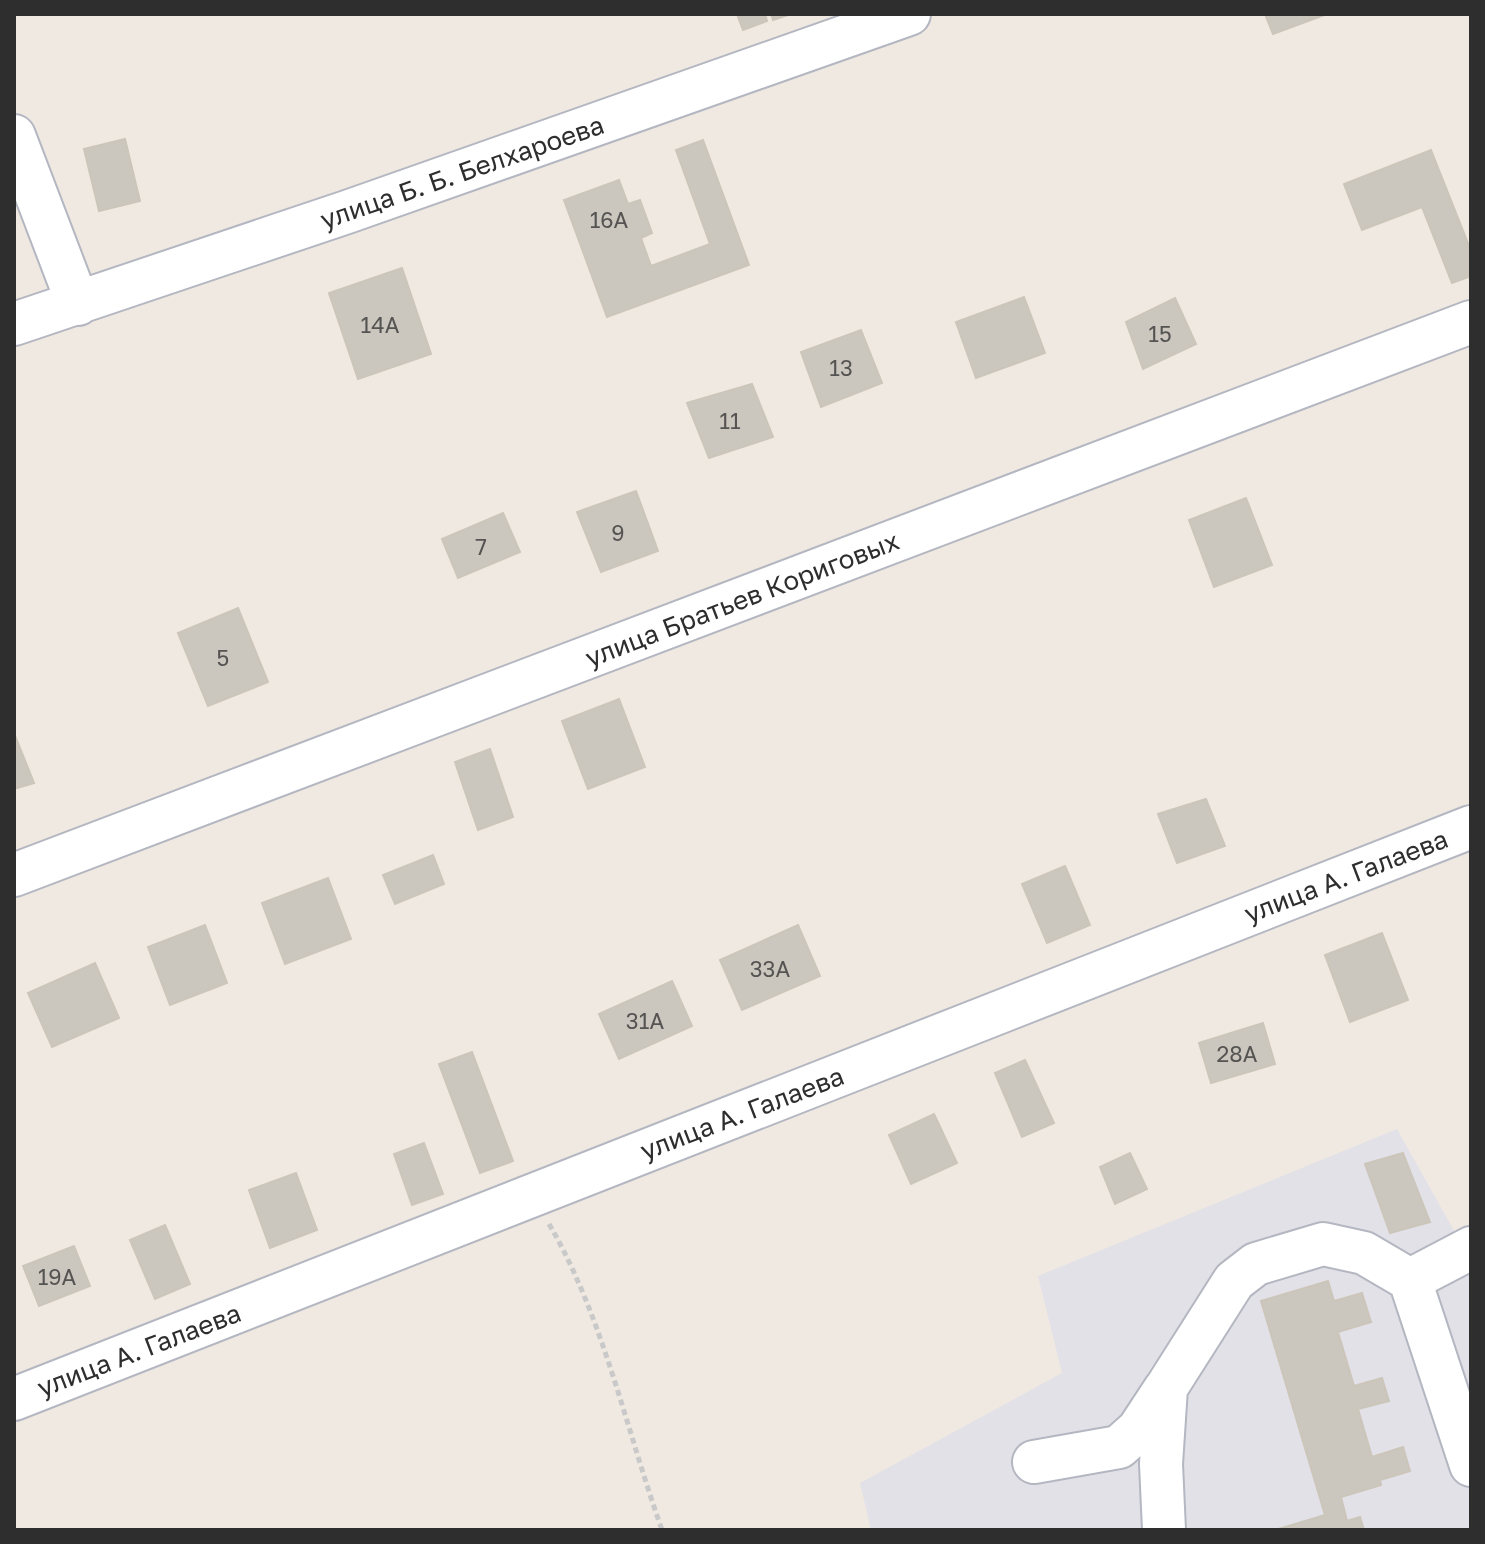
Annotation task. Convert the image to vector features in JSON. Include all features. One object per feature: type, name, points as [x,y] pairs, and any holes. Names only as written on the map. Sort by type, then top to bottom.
[{"type":"street","name":"улица Б. Б. Белхароева","points":[[14,324],[347,212],[909,14]]},
{"type":"street","points":[[14,136],[78,304]]},
{"type":"street","name":"улица Братьев Кориговых","points":[[14,875],[1471,322]]},
{"type":"street","name":"улица А. Галаева","points":[[14,1399],[1471,827]]},
{"type":"street","points":[[1034,1462],[1119,1447],[1138,1430],[1234,1281],[1256,1264],[1323,1244],[1364,1253],[1410,1280],[1471,1465]]},
{"type":"street","points":[[1410,1280],[1471,1248]]},
{"type":"street","points":[[1164,1530],[1161,1464],[1166,1388]]},
{"type":"path","points":[[532,1196],[564,1249],[601,1343],[662,1530]]},
{"type":"shaded area","points":[[1397,1129],[1471,1261],[1471,1530],[871,1530],[860,1483],[1062,1373],[1038,1276]]},
{"type":"building","points":[[737,14],[765,14],[767,21],[743,30]]},
{"type":"building","points":[[771,14],[791,14],[773,20]]},
{"type":"building","points":[[1265,14],[1327,14],[1273,34]]},
{"type":"building","points":[[125,139],[140,201],[99,211],[84,149]]},
{"type":"building","points":[[703,140],[749,265],[607,317],[564,200],[619,180],[628,204],[640,200],[652,233],[641,238],[651,266],[710,244],[676,150]]},
{"type":"building","points":[[1431,150],[1471,251],[1471,276],[1452,283],[1422,207],[1362,230],[1344,184]]},
{"type":"building","points":[[402,268],[431,354],[358,379],[329,293]]},
{"type":"building","points":[[1024,297],[1045,353],[976,378],[956,322]]},
{"type":"building","points":[[1175,298],[1196,344],[1143,369],[1126,322]]},
{"type":"building","points":[[861,330],[882,383],[821,407],[801,352]]},
{"type":"building","points":[[752,384],[773,437],[709,458],[687,403]]},
{"type":"building","points":[[636,491],[658,551],[601,572],[577,512]]},
{"type":"building","points":[[1246,498],[1272,565],[1214,587],[1189,520]]},
{"type":"building","points":[[503,513],[520,552],[458,578],[442,539]]},
{"type":"building","points":[[238,608],[268,682],[208,706],[178,633]]},
{"type":"building","points":[[619,699],[645,767],[588,789],[562,721]]},
{"type":"building","points":[[14,733],[34,783],[14,789]]},
{"type":"building","points":[[490,749],[513,817],[478,830],[455,762]]},
{"type":"building","points":[[1206,799],[1225,846],[1177,863],[1158,814]]},
{"type":"building","points":[[433,855],[444,884],[395,904],[383,875]]},
{"type":"building","points":[[1065,866],[1090,925],[1047,943],[1022,884]]},
{"type":"building","points":[[328,878],[351,939],[285,964],[262,903]]},
{"type":"building","points":[[205,925],[227,983],[170,1005],[148,947]]},
{"type":"building","points":[[798,925],[820,976],[742,1010],[720,960]]},
{"type":"building","points":[[1382,933],[1408,1000],[1350,1022],[1325,955]]},
{"type":"building","points":[[95,963],[119,1018],[52,1047],[28,993]]},
{"type":"building","points":[[672,981],[692,1026],[619,1059],[599,1014]]},
{"type":"building","points":[[1263,1023],[1275,1064],[1211,1083],[1199,1043]]},
{"type":"building","points":[[472,1052],[513,1161],[480,1173],[439,1064]]},
{"type":"building","points":[[1025,1060],[1054,1123],[1022,1137],[995,1073]]},
{"type":"building","points":[[934,1114],[957,1163],[911,1184],[889,1135]]},
{"type":"building","points":[[424,1143],[443,1194],[412,1205],[394,1154]]},
{"type":"building","points":[[1130,1153],[1147,1189],[1115,1204],[1100,1167]]},
{"type":"building","points":[[1403,1153],[1430,1222],[1390,1233],[1365,1164]]},
{"type":"building","points":[[296,1173],[317,1230],[270,1248],[249,1190]]},
{"type":"building","points":[[165,1225],[190,1284],[155,1299],[130,1240]]},
{"type":"building","points":[[74,1246],[90,1286],[39,1306],[23,1266]]},
{"type":"building","points":[[1328,1281],[1334,1301],[1362,1293],[1371,1322],[1338,1332],[1354,1386],[1382,1378],[1389,1401],[1358,1409],[1372,1457],[1403,1447],[1410,1471],[1380,1480],[1381,1485],[1341,1497],[1347,1521],[1360,1517],[1364,1530],[1275,1530],[1325,1515],[1261,1301]]}]
